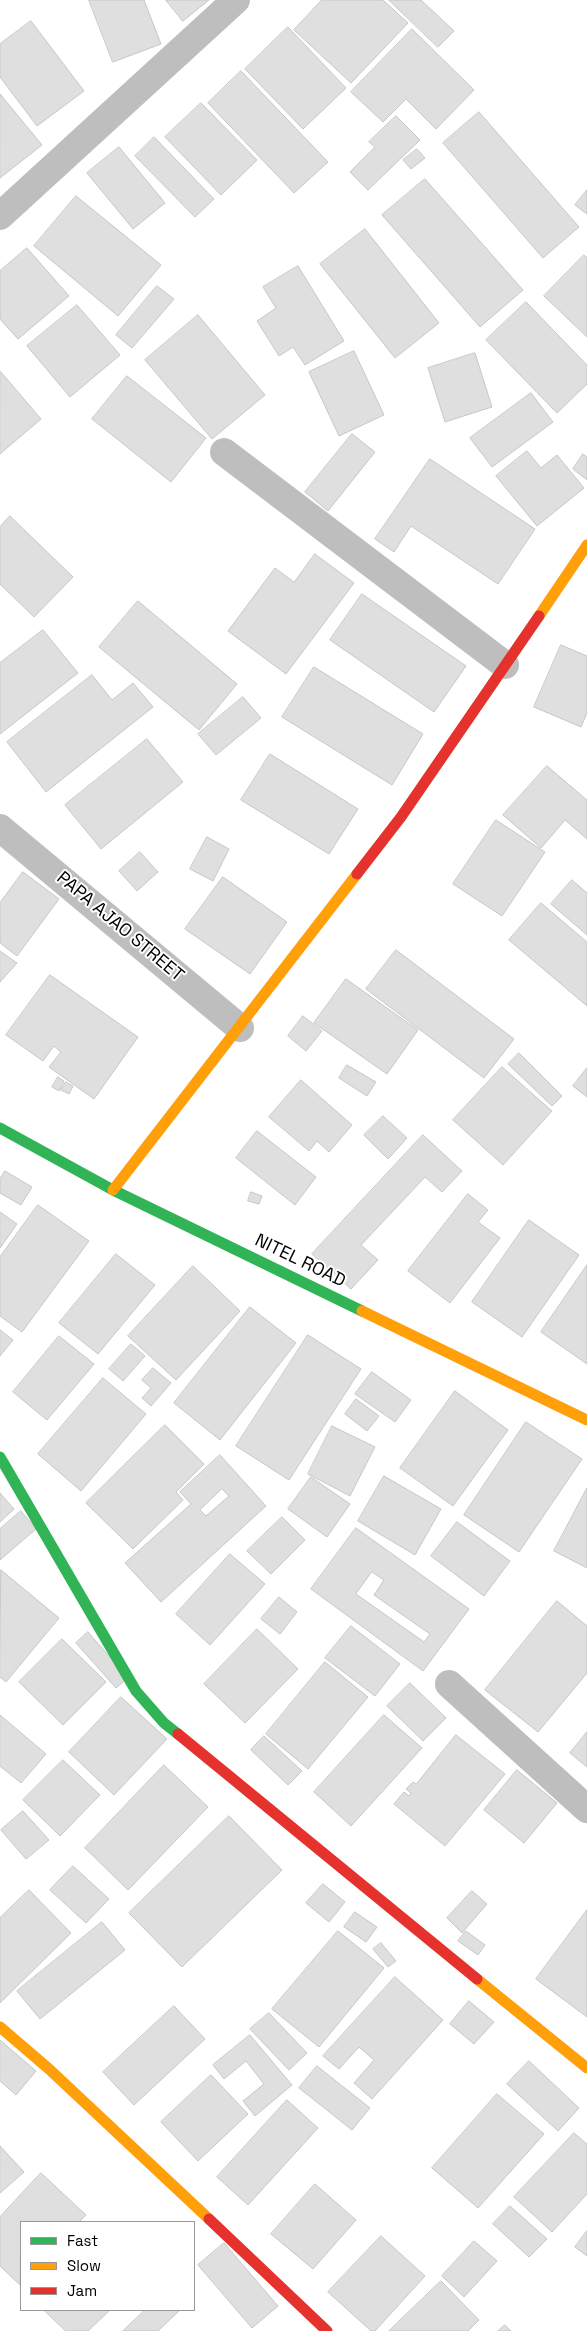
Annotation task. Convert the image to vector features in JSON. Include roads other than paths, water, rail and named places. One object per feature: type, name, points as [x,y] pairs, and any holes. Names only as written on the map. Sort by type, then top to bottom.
[{"type":"street","points":[[0,216],[236,0]]},
{"type":"street","points":[[224,452],[505,665]]},
{"type":"street","points":[[113,1190],[240,1028],[401,817],[587,545]]},
{"type":"street","name":"PAPA AJAO STREET","points":[[0,828],[240,1028]]},
{"type":"street","name":"NITEL ROAD","points":[[0,1128],[113,1190],[587,1420]]},
{"type":"street","points":[[0,1458],[136,1691],[164,1723],[584,2058]]},
{"type":"street","points":[[449,1684],[587,1809]]},
{"type":"street","points":[[0,2027],[49,2069],[327,2331]]}]
